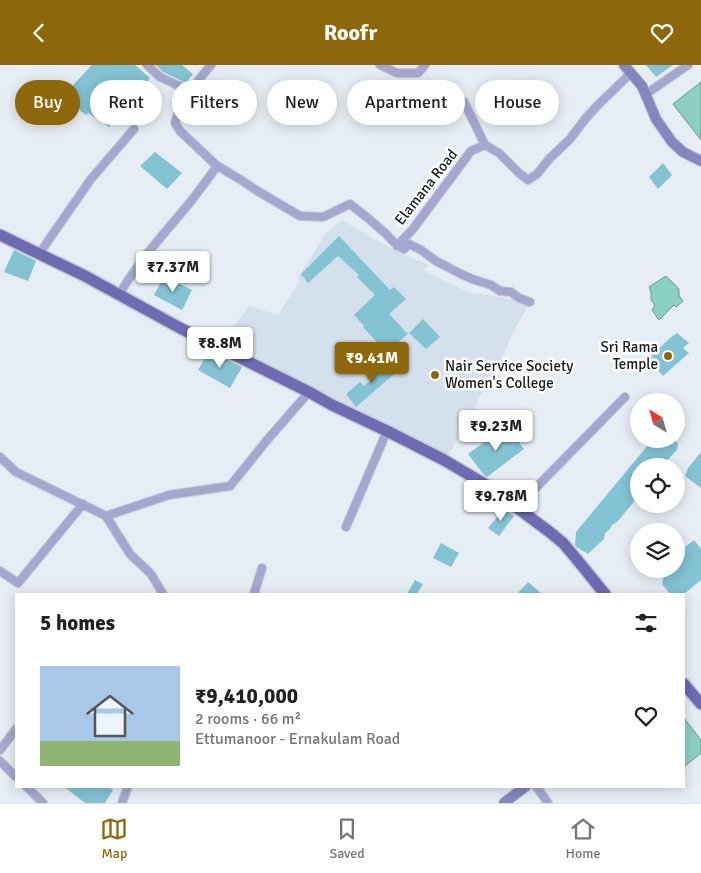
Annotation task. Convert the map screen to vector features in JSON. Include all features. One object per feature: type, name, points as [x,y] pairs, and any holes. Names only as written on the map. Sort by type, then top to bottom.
[{"type":"main road","points":[[0,235],[84,276],[180,328],[332,405],[444,459],[488,486],[562,543],[604,593]]},
{"type":"main road","points":[[685,685],[701,704]]},
{"type":"street","points":[[147,65],[160,77],[172,83]]},
{"type":"street","points":[[199,80],[212,65]]},
{"type":"street","points":[[380,65],[397,73],[418,73],[425,65]]},
{"type":"street","points":[[646,94],[688,65]]},
{"type":"street","points":[[465,104],[485,145],[499,153],[528,180],[537,174],[550,158],[570,139],[628,69],[642,86],[656,119],[672,142],[683,152],[701,161]]},
{"type":"street","points":[[118,295],[162,234],[189,204],[215,169],[216,165],[180,131],[176,125]]},
{"type":"street","points":[[39,254],[91,179],[134,129]]},
{"type":"street","name":"Elamana Road","points":[[397,246],[413,229],[471,151],[485,145]]},
{"type":"street","name":"Elamana Road","points":[[216,165],[300,216],[323,217],[350,204],[397,246],[404,249],[409,244],[461,274],[491,285],[500,291],[511,292],[519,298],[530,302]]},
{"type":"street","points":[[106,516],[169,495],[230,486],[309,392]]},
{"type":"street","points":[[516,508],[625,397]]},
{"type":"street","points":[[346,527],[387,431]]},
{"type":"street","points":[[0,457],[16,471],[106,516],[130,554],[150,575],[162,593]]},
{"type":"street","points":[[0,571],[18,583],[83,504]]},
{"type":"street","points":[[254,593],[262,568]]},
{"type":"street","points":[[0,750],[15,730]]},
{"type":"street","points":[[0,761],[15,776]]},
{"type":"street","points":[[28,788],[43,803]]},
{"type":"street","points":[[122,803],[127,788]]},
{"type":"street","points":[[504,803],[523,788]]},
{"type":"street","points":[[537,788],[548,803]]},
{"type":"shaded area","points":[[701,82],[701,140],[673,104]]},
{"type":"shaded area","points":[[342,220],[392,249],[429,265],[424,270],[467,292],[530,302],[499,364],[480,396],[467,426],[444,460],[222,343],[249,306],[278,315],[299,282],[298,278],[325,234]]},
{"type":"shaded area","points":[[666,276],[679,289],[679,296],[683,301],[676,307],[674,305],[659,320],[652,310],[655,305],[651,300],[649,287]]},
{"type":"shaded area","points":[[685,719],[701,740],[701,753],[685,766]]},
{"type":"building","points":[[92,65],[135,65],[150,78],[148,80],[90,80],[90,114],[88,113],[86,115],[80,110],[80,80],[78,80]]},
{"type":"building","points":[[156,65],[182,65],[193,74],[188,80],[180,80],[163,72]]},
{"type":"building","points":[[646,65],[673,65],[656,77]]},
{"type":"building","points":[[155,152],[182,173],[167,189],[140,166]]},
{"type":"building","points":[[663,163],[672,175],[658,189],[649,177]]},
{"type":"building","points":[[339,236],[390,290],[394,287],[406,299],[389,314],[408,334],[386,352],[354,315],[375,295],[357,277],[359,275],[338,256],[308,283],[301,274]]},
{"type":"building","points":[[14,250],[36,261],[28,281],[4,272]]},
{"type":"building","points":[[164,276],[192,290],[182,310],[154,295]]},
{"type":"building","points":[[423,319],[440,337],[426,349],[409,333]]},
{"type":"building","name":"Sri Rama Temple","points":[[677,333],[689,343],[683,348],[689,353],[663,376],[648,359]]},
{"type":"building","points":[[209,351],[242,367],[230,388],[198,370]]},
{"type":"building","name":"Nair Service Society Women's College","points":[[394,360],[401,368],[356,407],[346,394],[360,382],[364,386]]},
{"type":"building","points":[[506,426],[524,449],[487,477],[468,454]]},
{"type":"building","points":[[646,448],[677,448],[670,458],[637,458]]},
{"type":"building","points":[[701,452],[701,488],[685,476],[688,468]]},
{"type":"building","points":[[630,467],[630,506],[605,533],[604,539],[588,554],[575,546],[576,532]]},
{"type":"building","points":[[504,509],[514,516],[499,536],[488,528]]},
{"type":"building","points":[[694,540],[701,549],[701,580],[685,593],[669,593],[662,584],[663,578],[685,578],[685,547]]},
{"type":"building","points":[[441,543],[459,553],[451,567],[433,558]]},
{"type":"building","points":[[415,580],[423,584],[418,593],[408,593]]},
{"type":"building","points":[[528,582],[541,593],[518,593]]},
{"type":"building","points":[[66,788],[110,788],[113,790],[105,803],[85,803]]},
{"type":"place","name":"Sri Rama Temple","points":[[668,356]]},
{"type":"place","name":"Nair Service Society Women's College","points":[[435,375]]}]
